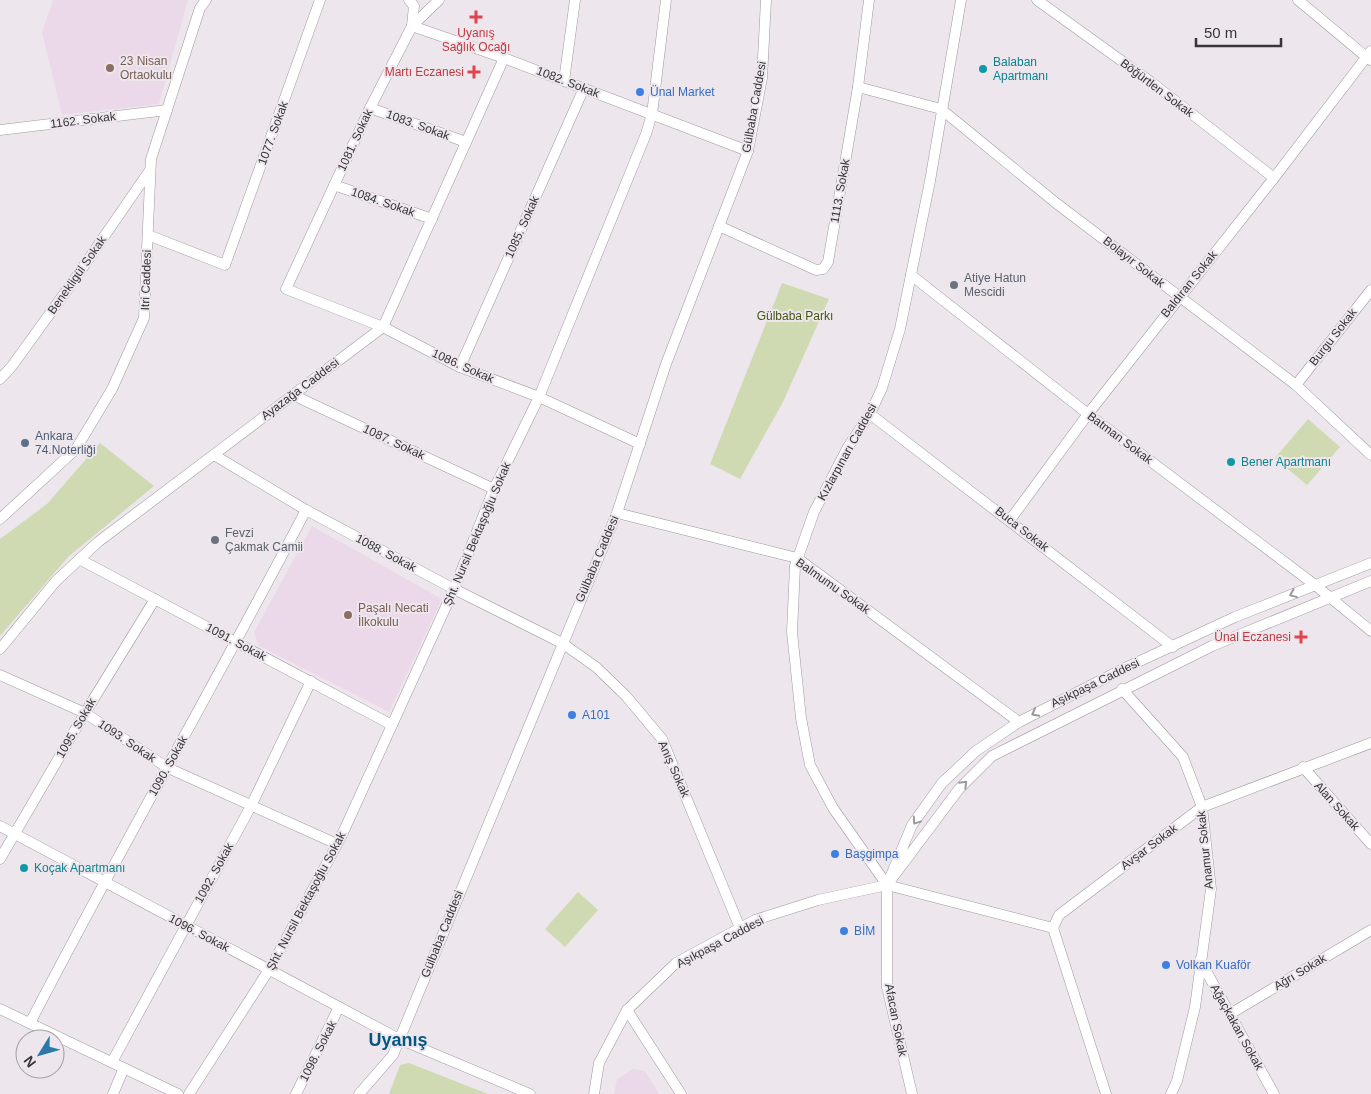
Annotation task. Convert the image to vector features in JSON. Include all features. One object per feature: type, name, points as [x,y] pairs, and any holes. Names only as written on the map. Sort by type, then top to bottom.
[{"type":"street","name":"Itri Caddesi","points":[[0,519],[76,448],[112,389],[144,318],[151,159],[200,8],[206,0]]},
{"type":"street","name":"1077. Sokak","points":[[148,235],[225,265],[320,0]]},
{"type":"street","points":[[409,0],[414,6],[412,26]]},
{"type":"street","name":"1081. Sokak","points":[[286,289],[370,108],[412,26],[439,0]]},
{"type":"street","points":[[564,81],[575,0]]},
{"type":"street","name":"Şht. Nursil Bektaşoğlu Sokak","points":[[189,1094],[269,970],[338,844],[454,589],[494,489],[540,397],[646,134],[652,114],[666,0]]},
{"type":"street","name":"Gülbaba Caddesi","points":[[359,1094],[393,1054],[617,513],[666,364],[748,151],[762,78],[766,0]]},
{"type":"street","name":"1113. Sokak","points":[[719,226],[816,270],[823,269],[828,262],[858,87],[869,0]]},
{"type":"street","name":"Kızlarpınarı Caddesi","points":[[887,885],[833,808],[810,764],[801,718],[792,632],[797,558],[814,512],[848,447],[870,414],[882,388],[900,329],[930,181],[961,0]]},
{"type":"street","name":"Böğürtlen Sokak","points":[[1037,0],[1150,82],[1274,178]]},
{"type":"street","points":[[1298,0],[1370,56]]},
{"type":"street","name":"1082. Sokak","points":[[412,26],[504,58],[748,151]]},
{"type":"street","name":"Baldıran Sokak","points":[[1010,520],[1088,414],[1370,56]]},
{"type":"street","name":"Ayazağa Caddesi","points":[[0,649],[56,580],[98,542],[383,327],[504,58]]},
{"type":"street","points":[[858,87],[941,109]]},
{"type":"street","name":"1085. Sokak","points":[[460,367],[584,88]]},
{"type":"street","name":"1083. Sokak","points":[[370,108],[466,142]]},
{"type":"street","name":"Bolayır Sokak","points":[[941,109],[1056,203],[1296,385],[1371,455]]},
{"type":"street","name":"1162. Sokak","points":[[0,130],[167,110]]},
{"type":"street","name":"Benekligül Sokak","points":[[0,379],[12,366],[66,291],[150,169]]},
{"type":"street","name":"1084. Sokak","points":[[334,185],[432,219]]},
{"type":"street","name":"Batman Sokak","points":[[911,275],[1088,414],[1315,585],[1371,631]]},
{"type":"street","name":"1086. Sokak","points":[[286,289],[383,327],[460,367],[540,397],[640,444]]},
{"type":"street","name":"Burgu Sokak","points":[[1296,385],[1371,290]]},
{"type":"street","name":"1087. Sokak","points":[[293,395],[494,489]]},
{"type":"street","name":"Buca Sokak","points":[[870,414],[1173,647]]},
{"type":"street","name":"1088. Sokak","points":[[214,455],[306,510],[454,589],[562,643]]},
{"type":"street","name":"1090. Sokak","points":[[30,1023],[104,881],[168,768],[306,510]]},
{"type":"street","name":"Balmumu Sokak","points":[[617,513],[797,558],[1019,722]]},
{"type":"street","name":"1091. Sokak","points":[[79,559],[392,724]]},
{"type":"street","name":"Aşıkpaşa Caddesi","points":[[887,885],[912,825],[942,783],[976,752],[1019,722],[1127,667],[1235,617],[1371,562]]},
{"type":"street","name":"Aşıkpaşa Caddesi","points":[[594,1094],[599,1063],[627,1010],[676,963],[755,920],[818,900],[887,885],[959,789],[992,756],[1122,689],[1212,646],[1371,581]]},
{"type":"street","name":"1095. Sokak","points":[[0,859],[85,713],[155,599]]},
{"type":"street","name":"Anış Sokak","points":[[562,643],[596,667],[626,696],[662,739],[740,928]]},
{"type":"street","name":"1093. Sokak","points":[[0,675],[85,713],[168,768],[338,844]]},
{"type":"street","name":"1092. Sokak","points":[[112,1062],[251,806],[311,682]]},
{"type":"street","name":"Anamur Sokak","points":[[1122,689],[1183,757],[1202,807],[1211,889],[1195,1007],[1177,1082],[1171,1094]]},
{"type":"street","name":"Avşar Sokak","points":[[1053,928],[1059,915],[1202,807],[1303,767],[1371,743]]},
{"type":"street","name":"Alan Sokak","points":[[1303,767],[1371,844]]},
{"type":"street","name":"1096. Sokak","points":[[0,826],[399,1039],[530,1094]]},
{"type":"street","points":[[887,885],[1053,928],[1106,1094]]},
{"type":"street","name":"Afacan Sokak","points":[[887,885],[888,987],[912,1094]]},
{"type":"street","name":"Ağrı Sokak","points":[[1230,1014],[1371,930]]},
{"type":"street","name":"Ağaçkakan Sokak","points":[[1200,960],[1274,1094]]},
{"type":"street","name":"1098. Sokak","points":[[296,1094],[340,1008]]},
{"type":"street","points":[[0,1009],[178,1094]]},
{"type":"street","points":[[627,1010],[681,1094]]},
{"type":"street","points":[[113,1094],[124,1068]]},
{"type":"shaded area","name":"23 Nisan Ortaokulu","points":[[53,0],[188,0],[159,104],[62,115],[42,32]]},
{"type":"shaded area","name":"Paşalı Necati İlkokulu","points":[[312,526],[442,599],[389,712],[259,646],[254,632]]},
{"type":"shaded area","points":[[633,1069],[645,1071],[659,1094],[614,1094],[617,1079]]},
{"type":"green space","name":"Gülbaba Parkı","points":[[782,283],[829,299],[783,402],[740,479],[710,464]]},
{"type":"green space","points":[[1308,419],[1340,447],[1307,485],[1275,458]]},
{"type":"green space","points":[[100,443],[154,486],[68,557],[0,636],[0,539],[47,504]]},
{"type":"green space","points":[[578,892],[598,910],[565,947],[545,929]]},
{"type":"green space","points":[[409,1063],[488,1094],[389,1094],[400,1065]]},
{"type":"place","name":"Uyanış Sağlık Ocağı","points":[[476,17]]},
{"type":"place","name":"23 Nisan Ortaokulu","points":[[110,68]]},
{"type":"place","name":"Balaban Apartmanı","points":[[983,69]]},
{"type":"place","name":"Martı Eczanesi","points":[[474,72]]},
{"type":"place","name":"Ünal Market","points":[[640,92]]},
{"type":"place","name":"Atiye Hatun Mescidi","points":[[954,285]]},
{"type":"place","name":"Ankara 74.Noterliği","points":[[25,443]]},
{"type":"place","name":"Bener Apartmanı","points":[[1231,462]]},
{"type":"place","name":"Fevzi Çakmak Camii","points":[[215,540]]},
{"type":"place","name":"Paşalı Necati İlkokulu","points":[[348,615]]},
{"type":"place","name":"Ünal Eczanesi","points":[[1301,637]]},
{"type":"place","name":"A101","points":[[572,715]]},
{"type":"place","name":"Başgimpa","points":[[835,854]]},
{"type":"place","name":"Koçak Apartmanı","points":[[24,868]]},
{"type":"place","name":"BİM","points":[[844,931]]},
{"type":"place","name":"Volkan Kuaför","points":[[1166,965]]},
{"type":"district","name":"Uyanış","points":[[398,1040]]}]
